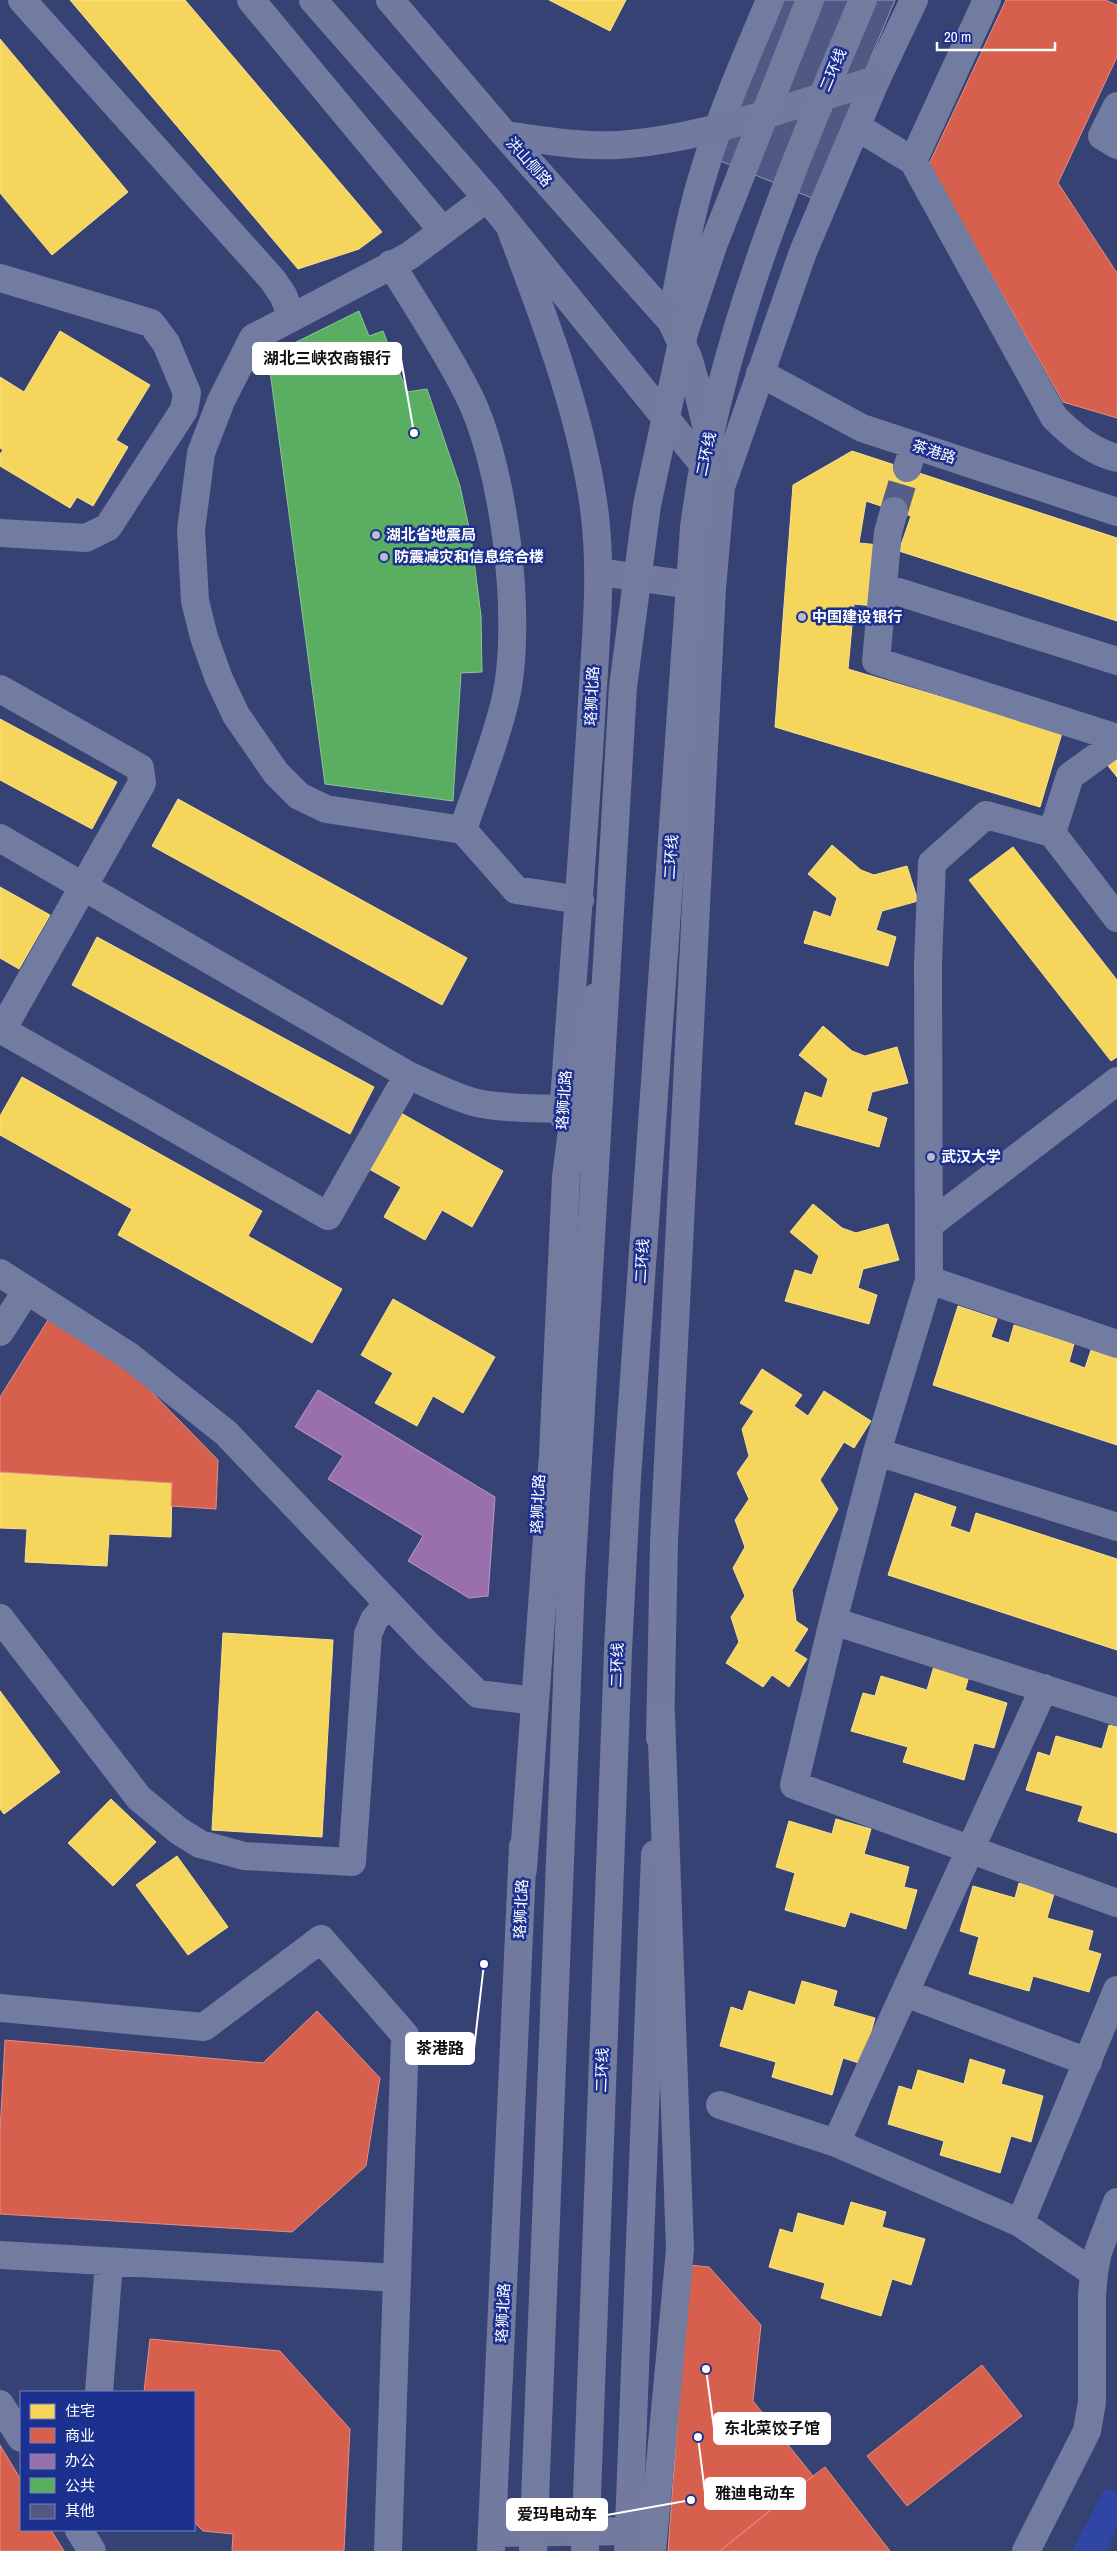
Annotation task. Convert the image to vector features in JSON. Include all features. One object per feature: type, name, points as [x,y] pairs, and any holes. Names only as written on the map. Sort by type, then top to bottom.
[{"type":"highway","points":[[533,2551],[571,1580],[623,687],[647,505],[684,333],[714,243],[810,0]]},
{"type":"highway","name":"二环线","points":[[585,2551],[618,1650],[627,1478],[694,528],[700,481],[712,425],[767,240],[800,152],[863,0]]},
{"type":"highway","points":[[523,1869],[553,1454],[566,1177],[577,1092],[608,937]]},
{"type":"highway","points":[[652,2551],[680,2249],[661,1715]]},
{"type":"main road","points":[[313,0],[487,198],[511,230],[722,487]]},
{"type":"main road","name":"洪山侧路","points":[[390,0],[505,135],[671,322]]},
{"type":"main road","points":[[505,135],[578,145],[617,145],[665,140],[718,127],[876,80]]},
{"type":"main road","points":[[511,230],[547,326],[571,399],[592,490],[599,572],[712,588]]},
{"type":"main road","points":[[492,2542],[629,2541],[661,1715],[664,1542],[712,588],[722,487],[692,372],[671,322]]},
{"type":"main road","name":"珞狮北路","points":[[492,2542],[523,1869],[528,1700],[549,1308],[580,900],[599,572]]},
{"type":"street","points":[[22,0],[272,279],[292,317]]},
{"type":"street","points":[[250,0],[442,230]]},
{"type":"street","points":[[671,322],[693,212],[718,127],[770,0]]},
{"type":"street","points":[[722,487],[803,252],[876,80],[914,0]]},
{"type":"street","points":[[913,161],[987,0]]},
{"type":"street","points":[[1117,106],[1102,136],[1117,145]]},
{"type":"street","points":[[857,127],[913,161],[1054,417],[1088,446],[1117,458]]},
{"type":"street","points":[[487,198],[409,256],[390,264],[253,338],[221,401],[201,453],[191,530],[195,600],[204,637],[219,679],[236,715],[276,773],[299,796],[326,809],[463,830],[516,890],[580,900]]},
{"type":"street","points":[[390,264],[467,391],[493,464],[507,554],[512,618],[506,700],[463,830]]},
{"type":"street","points":[[0,278],[151,323],[166,343],[187,393],[184,410],[108,527],[86,538],[0,533]]},
{"type":"street","name":"茶港路","points":[[760,373],[862,428],[910,457],[1117,512]]},
{"type":"street","points":[[894,511],[888,532],[876,661],[1117,738]]},
{"type":"street","points":[[883,587],[1117,661]]},
{"type":"street","points":[[0,689],[140,768],[142,783],[1,1030],[328,1216],[408,1075]]},
{"type":"street","points":[[1052,833],[1070,776],[1117,742]]},
{"type":"street","points":[[1117,918],[1052,833],[986,815],[932,863],[928,963],[929,1280],[877,1452],[833,1620],[794,1784],[1117,1903]]},
{"type":"street","points":[[0,838],[84,885],[408,1075],[457,1097],[479,1103],[519,1108],[563,1109]]},
{"type":"street","points":[[929,1225],[1117,1081]]},
{"type":"street","points":[[0,1273],[129,1356],[226,1433],[388,1603],[478,1694],[528,1700]]},
{"type":"street","points":[[929,1280],[1117,1344]]},
{"type":"street","points":[[0,1332],[27,1290]]},
{"type":"street","points":[[877,1452],[1117,1527]]},
{"type":"street","points":[[0,1618],[139,1798],[179,1831],[200,1844],[244,1856],[352,1862],[368,1634],[374,1620],[388,1603]]},
{"type":"street","points":[[833,1620],[1117,1712]]},
{"type":"street","points":[[836,2143],[1044,1688]]},
{"type":"street","points":[[0,2008],[204,2027],[321,1938],[405,2035],[388,2551]]},
{"type":"street","points":[[1020,2224],[1117,1990]]},
{"type":"street","points":[[904,1993],[1088,2062]]},
{"type":"street","points":[[720,2105],[836,2143],[1020,2224],[1094,2273]]},
{"type":"street","points":[[1026,2551],[1087,2431],[1092,2402],[1092,2295],[1094,2273],[1098,2252],[1117,2202]]},
{"type":"street","points":[[0,2255],[397,2278]]},
{"type":"street","points":[[99,2391],[109,2262]]},
{"type":"street","points":[[0,2404],[20,2436]]},
{"type":"shaded area","points":[[1105,2488],[1117,2493],[1117,2526],[1107,2551],[1072,2551]]},
{"type":"building: 住宅","points":[[70,0],[185,0],[382,232],[359,249],[298,269]]},
{"type":"building: 住宅","points":[[549,0],[626,0],[610,31]]},
{"type":"building: 住宅","points":[[0,39],[128,192],[52,255],[0,193]]},
{"type":"building: 住宅","points":[[60,331],[150,385],[116,440],[128,447],[93,506],[77,497],[70,508],[0,466],[0,454],[3,450],[0,448],[0,377],[24,392]]},
{"type":"building: 住宅","points":[[852,451],[1117,538],[1117,621],[899,551],[911,516],[866,501],[859,543],[880,545],[874,606],[854,604],[848,669],[1062,733],[1040,807],[775,727],[793,485]]},
{"type":"building: 住宅","points":[[0,719],[117,782],[92,829],[0,780]]},
{"type":"building: 住宅","points":[[1117,752],[1117,777],[1105,762]]},
{"type":"building: 住宅","points":[[178,799],[467,958],[442,1005],[152,846]]},
{"type":"building: 住宅","points":[[832,845],[861,870],[874,875],[907,866],[918,901],[882,911],[876,930],[896,937],[888,966],[804,943],[814,911],[831,917],[837,898],[808,874]]},
{"type":"building: 住宅","points":[[1013,847],[1117,980],[1117,1057],[1111,1061],[969,880]]},
{"type":"building: 住宅","points":[[0,887],[50,915],[19,969],[0,958]]},
{"type":"building: 住宅","points":[[97,937],[374,1087],[350,1134],[72,985]]},
{"type":"building: 住宅","points":[[823,1026],[852,1051],[865,1056],[897,1047],[908,1083],[872,1092],[867,1111],[887,1118],[879,1147],[795,1124],[805,1092],[822,1098],[828,1079],[799,1055]]},
{"type":"building: 住宅","points":[[22,1077],[262,1211],[248,1236],[342,1289],[312,1343],[118,1235],[132,1209],[0,1135],[0,1116]]},
{"type":"building: 住宅","points":[[401,1113],[503,1171],[472,1227],[442,1210],[425,1240],[384,1217],[401,1187],[369,1169]]},
{"type":"building: 住宅","points":[[813,1204],[842,1228],[856,1233],[888,1224],[899,1260],[863,1269],[858,1288],[877,1295],[869,1324],[785,1301],[795,1270],[812,1275],[819,1256],[790,1232]]},
{"type":"building: 住宅","points":[[393,1299],[495,1357],[463,1413],[433,1396],[417,1426],[375,1403],[393,1373],[361,1355]]},
{"type":"building: 住宅","points":[[958,1306],[997,1319],[991,1337],[1009,1343],[1014,1325],[1074,1344],[1069,1362],[1085,1368],[1091,1350],[1117,1358],[1117,1445],[933,1385]]},
{"type":"building: 住宅","points":[[762,1369],[802,1395],[794,1406],[808,1416],[824,1391],[871,1421],[854,1448],[844,1442],[820,1480],[838,1509],[792,1590],[796,1621],[808,1629],[794,1651],[807,1659],[789,1687],[772,1675],[763,1687],[726,1663],[739,1642],[731,1617],[745,1596],[733,1568],[745,1547],[735,1520],[749,1499],[737,1473],[749,1456],[742,1429],[754,1411],[740,1403]]},
{"type":"building: 住宅","points":[[0,1472],[172,1483],[171,1537],[109,1534],[107,1566],[25,1562],[27,1529],[0,1528]]},
{"type":"building: 住宅","points":[[915,1493],[956,1507],[950,1526],[970,1533],[976,1513],[1117,1559],[1117,1650],[888,1575]]},
{"type":"building: 住宅","points":[[223,1633],[333,1640],[322,1837],[212,1830]]},
{"type":"building: 住宅","points":[[934,1666],[969,1676],[965,1690],[1007,1703],[994,1748],[974,1743],[964,1780],[903,1762],[908,1747],[851,1731],[863,1693],[875,1696],[881,1676],[927,1690]]},
{"type":"building: 住宅","points":[[0,1691],[60,1772],[4,1814],[0,1809]]},
{"type":"building: 住宅","points":[[1109,1725],[1117,1727],[1117,1833],[1078,1821],[1083,1806],[1026,1790],[1038,1752],[1050,1756],[1056,1736],[1102,1749]]},
{"type":"building: 住宅","points":[[111,1799],[156,1842],[113,1886],[68,1843]]},
{"type":"building: 住宅","points":[[836,1819],[871,1829],[864,1854],[909,1867],[904,1887],[917,1890],[906,1929],[850,1912],[845,1927],[785,1910],[795,1873],[776,1867],[789,1821],[832,1834]]},
{"type":"building: 住宅","points":[[177,1856],[228,1927],[188,1955],[136,1885]]},
{"type":"building: 住宅","points":[[1019,1883],[1054,1894],[1047,1918],[1093,1931],[1088,1950],[1101,1954],[1089,1992],[1033,1976],[1029,1991],[969,1974],[979,1937],[960,1931],[973,1886],[1015,1898]]},
{"type":"building: 住宅","points":[[802,1981],[837,1991],[833,2006],[875,2018],[862,2064],[843,2058],[832,2095],[772,2077],[776,2062],[720,2046],[731,2007],[743,2011],[749,1991],[795,2005]]},
{"type":"building: 住宅","points":[[970,2059],[1005,2070],[1001,2084],[1043,2096],[1031,2142],[1011,2136],[1000,2173],[940,2155],[944,2141],[888,2124],[899,2086],[912,2090],[918,2070],[964,2084]]},
{"type":"building: 住宅","points":[[851,2202],[886,2212],[882,2227],[925,2239],[911,2285],[892,2279],[881,2316],[821,2298],[825,2283],[769,2267],[780,2229],[793,2233],[798,2213],[844,2226]]},
{"type":"building: 商业","points":[[1006,0],[1105,0],[1117,5],[1117,57],[1058,183],[1117,273],[1117,418],[1063,402],[929,164]]},
{"type":"building: 商业","points":[[48,1320],[137,1377],[218,1460],[216,1509],[171,1506],[172,1483],[0,1472],[0,1397]]},
{"type":"building: 商业","points":[[317,2011],[380,2078],[366,2166],[292,2232],[0,2214],[0,2132],[5,2040],[263,2063]]},
{"type":"building: 商业","points":[[689,2265],[709,2267],[761,2325],[753,2401],[813,2476],[720,2551],[668,2551]]},
{"type":"building: 商业","points":[[150,2339],[280,2351],[350,2429],[344,2551],[232,2551],[233,2534],[203,2531],[195,2523],[195,2391],[144,2391]]},
{"type":"building: 商业","points":[[982,2365],[1022,2416],[907,2506],[867,2456]]},
{"type":"building: 商业","points":[[0,2445],[20,2478],[20,2531],[52,2531],[64,2551],[0,2551]]},
{"type":"building: 商业","points":[[825,2467],[890,2551],[720,2551],[813,2476]]},
{"type":"building: 办公","points":[[318,1390],[495,1497],[488,1596],[469,1598],[408,1561],[423,1536],[328,1479],[343,1456],[295,1427]]},
{"type":"building: 公共","name":"防震减灾和信息综合楼","points":[[359,311],[369,336],[383,331],[407,392],[427,389],[460,486],[471,537],[481,616],[482,672],[461,673],[453,801],[325,784],[268,356]]},
{"type":"building: 其他","points":[[782,0],[895,0],[812,198],[713,158]]},
{"type":"tunnel","points":[[894,511],[907,468]]},
{"type":"place","name":"湖北三峡农商银行","points":[[414,433]]},
{"type":"place","name":"湖北省地震局","points":[[376,535]]},
{"type":"place","name":"防震减灾和信息综合楼","points":[[384,557]]},
{"type":"place","name":"中国建设银行","points":[[802,617]]},
{"type":"place","name":"武汉大学","points":[[931,1157]]},
{"type":"place","name":"茶港路","points":[[484,1964]]},
{"type":"place","name":"东北菜饺子馆","points":[[706,2369]]},
{"type":"place","name":"雅迪电动车","points":[[698,2437]]},
{"type":"place","name":"爱玛电动车","points":[[691,2500]]}]
